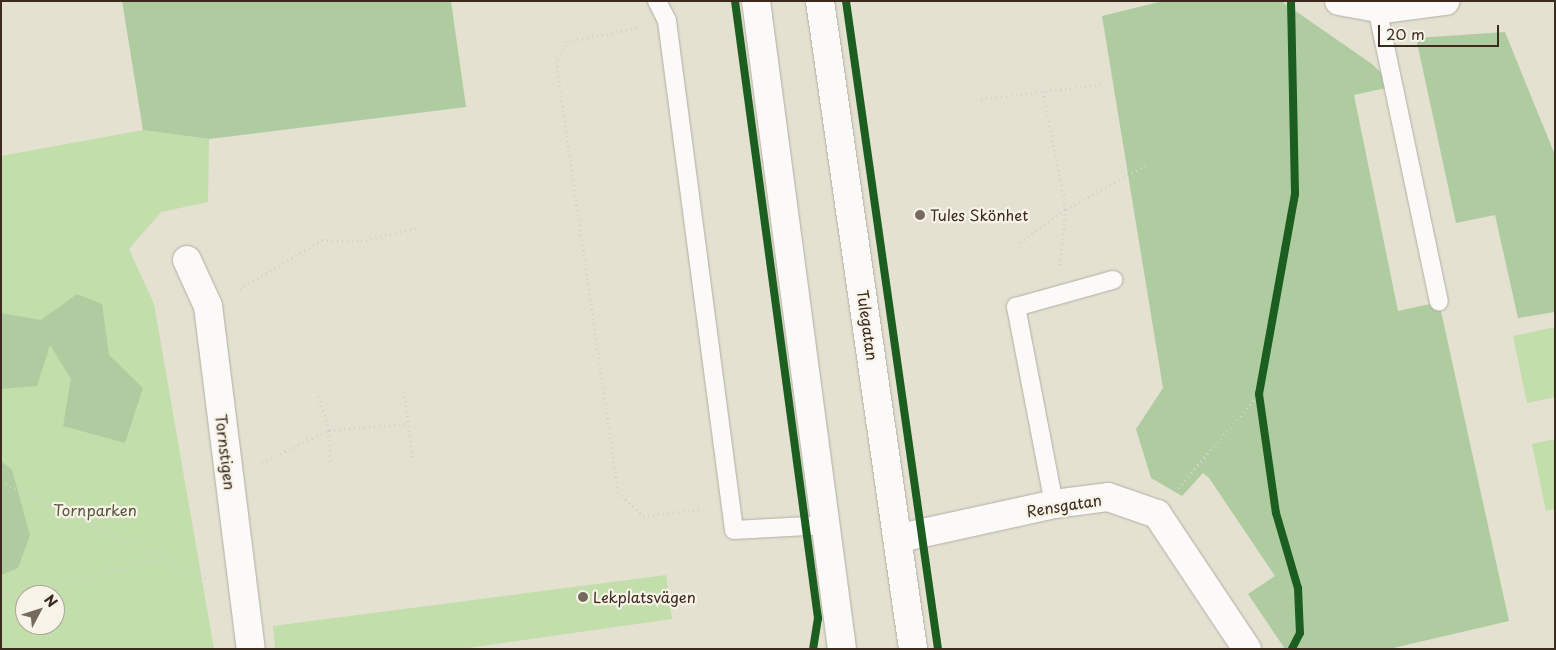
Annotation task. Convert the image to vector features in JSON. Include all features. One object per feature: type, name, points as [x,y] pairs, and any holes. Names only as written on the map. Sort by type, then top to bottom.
[{"type":"street","points":[[756,1],[842,649]]},
{"type":"street","name":"Tulegatan","points":[[820,1],[900,538],[913,649]]},
{"type":"street","points":[[1340,1],[1377,8],[1445,1]]},
{"type":"street","name":"Tornstigen","points":[[186,260],[208,306],[251,649]]},
{"type":"street","name":"Rensgatan","points":[[900,538],[1054,504],[1108,497],[1157,514]]},
{"type":"street","points":[[1157,514],[1247,649]]},
{"type":"lane","points":[[657,1],[667,21],[734,530],[826,525]]},
{"type":"lane","points":[[1377,8],[1439,302]]},
{"type":"lane","points":[[1054,504],[1016,307],[1057,292],[1114,280]]},
{"type":"path","points":[[667,21],[569,41],[556,62],[618,492],[643,516],[731,506]]},
{"type":"path","points":[[981,99],[1103,84]]},
{"type":"path","points":[[1043,92],[1066,209],[1057,292]]},
{"type":"path","points":[[1020,243],[1066,209],[1146,165]]},
{"type":"path","points":[[208,306],[322,240],[361,241],[416,228]]},
{"type":"path","points":[[1260,404],[1259,394],[1261,385]]},
{"type":"path","points":[[404,391],[406,424],[413,458]]},
{"type":"path","points":[[1157,514],[1259,394]]},
{"type":"path","points":[[318,396],[329,430],[331,465]]},
{"type":"path","points":[[229,476],[329,430],[406,424]]},
{"type":"path","points":[[1,482],[159,560],[244,594]]},
{"type":"path","points":[[1,599],[159,560]]},
{"type":"green space","points":[[122,1],[451,1],[466,107],[209,139],[143,130]]},
{"type":"green space","points":[[1163,1],[1281,1],[1372,64],[1395,86],[1354,95],[1398,311],[1439,302],[1509,621],[1389,649],[1285,649],[1248,594],[1275,576],[1209,478],[1203,473],[1182,496],[1151,478],[1136,429],[1163,388],[1102,16]]},
{"type":"green space","points":[[1505,32],[1555,155],[1555,312],[1518,318],[1495,215],[1456,223],[1416,38]]},
{"type":"green space","name":"Tornparken","points":[[143,130],[209,139],[208,202],[161,212],[129,249],[154,304],[214,649],[1,649],[1,156]]},
{"type":"green space","points":[[77,294],[102,304],[109,355],[143,388],[125,443],[63,426],[71,379],[50,345],[37,386],[1,389],[1,313],[41,320]]},
{"type":"green space","points":[[1555,327],[1555,397],[1527,403],[1513,336]]},
{"type":"green space","points":[[1555,439],[1555,509],[1546,511],[1532,444]]},
{"type":"green space","points":[[1,461],[12,470],[30,535],[18,568],[1,575]]},
{"type":"green space","name":"Lekplatsvägen","points":[[666,575],[672,619],[460,649],[275,649],[273,626]]},
{"type":"cycle path","points":[[735,1],[818,618],[813,649]]},
{"type":"cycle path","points":[[846,1],[938,649]]},
{"type":"cycle path","points":[[1291,1],[1295,194],[1259,394],[1276,513],[1298,588],[1300,633],[1292,649]]},
{"type":"place","name":"Tules Skönhet","points":[[920,215]]},
{"type":"place","name":"Lekplatsvägen","points":[[583,597]]}]
